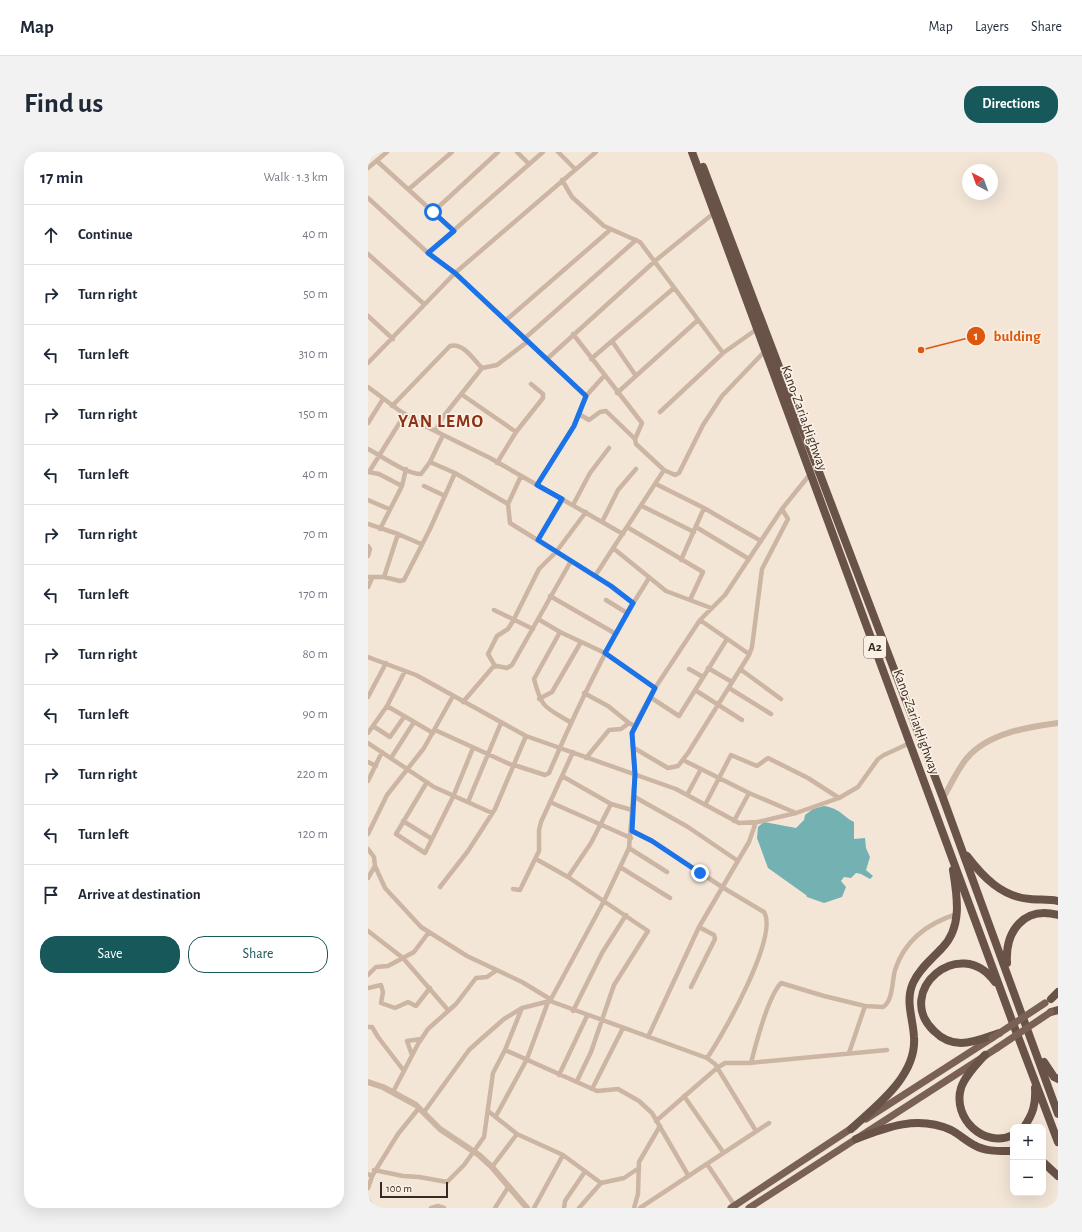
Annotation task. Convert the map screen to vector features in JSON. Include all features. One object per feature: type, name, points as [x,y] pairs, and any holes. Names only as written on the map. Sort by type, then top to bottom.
[{"type":"highway","name":"Kano-Zaria Highway","points":[[692,152],[1058,1142]]},
{"type":"highway","name":"Kano-Zaria Highway","points":[[698,152],[943,798],[1058,1114]]},
{"type":"highway","points":[[962,849],[978,870],[998,888],[1008,894],[1020,898],[1058,901]]},
{"type":"highway","points":[[851,1129],[887,1095],[905,1070],[914,1038],[908,1003],[912,984],[918,974],[946,944],[952,934],[957,914],[952,855]]},
{"type":"highway","points":[[1008,974],[1008,944],[1010,935],[1016,925],[1027,917],[1037,914],[1048,913],[1058,915]]},
{"type":"highway","points":[[1000,1033],[970,1042],[961,1043],[938,1036],[926,1022],[922,1010],[922,998],[924,988],[930,978],[940,970],[951,965],[964,963],[981,968],[989,975],[1001,991]]},
{"type":"highway","points":[[1034,1045],[1048,1069],[1058,1079]]},
{"type":"highway","points":[[985,1055],[961,1087],[961,1109],[965,1119],[978,1133],[987,1137],[999,1138],[1010,1136]]},
{"type":"highway","points":[[1026,1124],[1035,1107],[1034,1077]]},
{"type":"highway","points":[[856,1139],[890,1126],[913,1122],[925,1122],[937,1124],[952,1130],[982,1149],[1010,1151]]},
{"type":"highway","points":[[1046,1165],[1058,1176]]},
{"type":"main road","points":[[733,1207],[1053,997]]},
{"type":"main road","points":[[749,1208],[1056,1010]]},
{"type":"street","points":[[368,168],[387,152]]},
{"type":"street","points":[[409,189],[452,152]]},
{"type":"street","points":[[433,212],[498,152]]},
{"type":"street","points":[[516,152],[529,164]]},
{"type":"street","points":[[428,253],[543,152]]},
{"type":"street","points":[[558,152],[575,169]]},
{"type":"street","points":[[368,363],[393,339],[424,304],[455,273],[592,153]]},
{"type":"street","points":[[377,161],[454,231]]},
{"type":"street","points":[[562,180],[572,197],[610,230],[636,240],[655,261],[723,353]]},
{"type":"street","points":[[368,198],[428,253],[455,273],[586,396]]},
{"type":"street","points":[[547,359],[655,261],[714,213]]},
{"type":"street","points":[[505,321],[610,230]]},
{"type":"street","points":[[435,431],[461,394],[482,368],[497,365],[636,240]]},
{"type":"street","points":[[368,254],[424,304]]},
{"type":"street","points":[[591,359],[674,288]]},
{"type":"street","points":[[368,316],[393,339]]},
{"type":"street","points":[[617,393],[698,320]]},
{"type":"street","points":[[660,412],[723,353],[757,329]]},
{"type":"street","points":[[573,334],[617,393],[642,423],[635,439]]},
{"type":"street","points":[[612,341],[636,376]]},
{"type":"street","points":[[392,406],[450,346],[455,345],[461,347],[482,368]]},
{"type":"street","points":[[579,414],[589,420],[600,412],[606,411],[635,439],[636,444],[664,470],[675,476],[679,473],[703,425],[722,396],[765,351]]},
{"type":"street","points":[[537,485],[574,426],[586,396],[604,376]]},
{"type":"street","points":[[497,463],[516,432],[543,398],[543,394],[531,384]]},
{"type":"street","points":[[368,388],[404,414],[521,476],[623,534]]},
{"type":"street","points":[[461,394],[516,432]]},
{"type":"street","points":[[368,423],[383,399]]},
{"type":"street","points":[[402,486],[379,474],[368,472],[404,414]]},
{"type":"street","points":[[368,449],[406,469],[417,474],[421,474],[430,462],[443,435]]},
{"type":"street","points":[[573,505],[590,472],[609,448]]},
{"type":"street","points":[[430,462],[455,473],[508,504]]},
{"type":"street","points":[[380,528],[402,486],[406,469]]},
{"type":"street","points":[[602,522],[618,490],[636,469]]},
{"type":"street","points":[[595,576],[642,506],[664,470]]},
{"type":"street","points":[[368,586],[370,578],[384,576],[400,581],[404,580],[421,544],[430,529],[455,473]]},
{"type":"street","points":[[496,1116],[526,1059],[549,1001],[604,901],[629,848],[632,831],[635,774],[632,733],[635,726],[650,696],[700,620],[725,595],[782,509],[811,473]]},
{"type":"street","points":[[521,476],[508,504],[510,523],[595,576],[633,603]]},
{"type":"street","points":[[656,484],[704,508],[760,541]]},
{"type":"street","points":[[424,486],[445,496]]},
{"type":"street","points":[[538,540],[562,499]]},
{"type":"street","points":[[368,500],[389,509]]},
{"type":"street","points":[[642,506],[694,532]]},
{"type":"street","points":[[681,560],[704,508]]},
{"type":"street","points":[[634,748],[668,768],[678,766],[718,706],[752,647],[762,569],[788,519],[782,509]]},
{"type":"street","points":[[494,666],[488,652],[497,636],[508,629],[539,569],[556,552],[586,512]]},
{"type":"street","points":[[368,524],[398,534],[421,544]]},
{"type":"street","points":[[627,527],[702,571],[704,574],[690,600]]},
{"type":"street","points":[[696,527],[749,559]]},
{"type":"street","points":[[384,576],[398,534]]},
{"type":"street","points":[[368,546],[370,549],[368,556]]},
{"type":"street","points":[[613,548],[666,591],[711,608]]},
{"type":"street","points":[[494,666],[507,668],[512,665],[571,561]]},
{"type":"street","points":[[387,706],[404,717],[434,732],[473,748],[488,756],[548,775],[584,692],[627,612],[649,578]]},
{"type":"street","points":[[550,596],[616,634]]},
{"type":"street","points":[[606,600],[627,612]]},
{"type":"street","points":[[494,610],[533,629]]},
{"type":"street","points":[[538,619],[560,632],[605,653],[655,688]]},
{"type":"street","points":[[700,620],[749,654]]},
{"type":"street","points":[[560,632],[534,676],[539,698],[544,706],[570,722]]},
{"type":"street","points":[[650,696],[679,716],[726,639]]},
{"type":"street","points":[[539,698],[552,692],[581,642]]},
{"type":"street","points":[[368,657],[405,670],[526,736],[676,789],[734,821],[746,824],[796,813],[839,798],[858,787],[878,760],[884,755],[910,743]]},
{"type":"street","points":[[368,697],[386,663]]},
{"type":"street","points":[[463,702],[494,666]]},
{"type":"street","points":[[708,668],[732,682]]},
{"type":"street","points":[[689,669],[703,677]]},
{"type":"street","points":[[740,669],[781,699]]},
{"type":"street","points":[[368,733],[387,706],[405,670]]},
{"type":"street","points":[[729,688],[771,714]]},
{"type":"street","points":[[695,690],[742,720]]},
{"type":"street","points":[[584,692],[608,706],[635,726]]},
{"type":"street","points":[[368,834],[387,795],[408,769],[434,732],[453,696]]},
{"type":"street","points":[[373,726],[390,737],[404,717]]},
{"type":"street","points":[[391,758],[414,722]]},
{"type":"street","points":[[468,802],[501,723]]},
{"type":"street","points":[[586,758],[604,733],[613,728],[621,729],[629,723]]},
{"type":"street","points":[[943,798],[961,766],[978,748],[1000,736],[1058,723]]},
{"type":"street","points":[[440,888],[468,851],[492,813],[526,736]]},
{"type":"street","points":[[368,743],[427,782],[453,797],[492,813]]},
{"type":"street","points":[[427,782],[396,834],[423,853],[426,852],[453,797],[473,748]]},
{"type":"street","points":[[368,781],[382,752]]},
{"type":"street","points":[[513,889],[520,890],[536,859],[540,845],[540,826],[573,752]]},
{"type":"street","points":[[704,805],[729,755],[757,766],[768,758],[808,778],[839,798]]},
{"type":"street","points":[[683,760],[749,793],[796,813]]},
{"type":"street","points":[[368,762],[376,766]]},
{"type":"street","points":[[687,795],[701,769]]},
{"type":"street","points":[[562,776],[611,804],[632,810]]},
{"type":"street","points":[[734,821],[749,793]]},
{"type":"street","points":[[633,796],[688,827],[738,861]]},
{"type":"street","points":[[550,802],[601,826],[631,838]]},
{"type":"street","points":[[568,877],[589,847],[611,804]]},
{"type":"street","points":[[403,822],[432,839]]},
{"type":"street","points":[[648,1037],[699,927],[749,842],[756,822]]},
{"type":"street","points":[[632,831],[652,841],[722,888],[764,912],[767,923],[761,953],[728,1024],[708,1058]]},
{"type":"street","points":[[629,848],[667,872]]},
{"type":"street","points":[[368,849],[374,857],[375,866],[385,888],[421,927],[467,956],[522,982],[549,1001],[573,1011],[708,1058],[717,1068],[756,1131]]},
{"type":"street","points":[[536,859],[568,877],[626,916],[647,928],[648,932],[614,985],[591,1052],[577,1081]]},
{"type":"street","points":[[368,878],[375,866]]},
{"type":"street","points":[[620,867],[670,898]]},
{"type":"street","points":[[751,1063],[760,1028],[776,990],[781,983],[865,1006],[886,1006],[888,1003],[895,970],[900,958],[912,940],[926,927],[938,920],[957,914]]},
{"type":"street","points":[[573,1011],[599,959],[626,916]]},
{"type":"street","points":[[691,987],[715,939],[714,935],[699,927]]},
{"type":"street","points":[[368,931],[402,958],[448,1010]]},
{"type":"street","points":[[368,975],[376,967],[388,966],[416,950],[429,932]]},
{"type":"street","points":[[393,1092],[412,1055],[428,1029],[459,1001],[476,978],[487,977],[497,970]]},
{"type":"street","points":[[368,988],[381,985],[383,992],[381,1003],[395,1008],[408,1002],[416,1006],[430,988]]},
{"type":"street","points":[[368,1174],[372,1176],[374,1170],[398,1134],[422,1110],[474,1045],[504,1019],[522,1008],[549,1001]]},
{"type":"street","points":[[849,1053],[865,1006]]},
{"type":"street","points":[[374,1170],[403,1176],[447,1182],[464,1165],[484,1137],[493,1072],[505,1050],[522,1008]]},
{"type":"street","points":[[559,1075],[587,1016]]},
{"type":"street","points":[[368,1027],[372,1027],[404,1071]]},
{"type":"street","points":[[592,1089],[623,1028]]},
{"type":"street","points":[[412,1055],[407,1041],[421,1039]]},
{"type":"street","points":[[505,1050],[592,1089],[601,1091],[614,1089],[623,1091],[639,1101],[652,1113],[688,1175]]},
{"type":"street","points":[[656,1121],[717,1068],[725,1063],[751,1063],[887,1050]]},
{"type":"street","points":[[368,1082],[393,1092],[422,1110],[446,1134],[474,1152],[492,1167],[527,1208]]},
{"type":"street","points":[[684,1096],[723,1152]]},
{"type":"street","points":[[488,1111],[496,1116],[516,1134],[563,1156],[584,1173],[601,1184]]},
{"type":"street","points":[[640,1208],[769,1122]]},
{"type":"street","points":[[634,1208],[638,1194],[639,1162],[660,1126]]},
{"type":"street","points":[[492,1167],[516,1134]]},
{"type":"street","points":[[534,1208],[563,1156]]},
{"type":"street","points":[[707,1164],[733,1207]]},
{"type":"street","points":[[579,1208],[601,1184],[624,1178],[639,1168]]},
{"type":"street","points":[[368,1188],[374,1170]]},
{"type":"street","points":[[564,1208],[565,1201],[584,1173]]},
{"type":"street","points":[[495,1208],[509,1186]]},
{"type":"street","points":[[368,1200],[373,1208]]},
{"type":"street","points":[[431,1208],[438,1206],[444,1208]]},
{"type":"water","points":[[824,806],[838,811],[854,822],[854,839],[865,838],[866,848],[870,857],[866,870],[873,876],[870,879],[856,873],[851,878],[844,877],[841,881],[846,887],[842,897],[824,903],[807,897],[768,868],[757,838],[758,827],[764,822],[796,828],[804,820],[805,815],[813,809]]},
{"type":"place","name":"bulding","points":[[921,350]]},
{"type":"district","name":"YAN LEMO","points":[[441,422]]},
{"type":"route","points":[[433,212],[454,231],[428,253],[455,273],[586,396],[574,426],[537,485],[562,499],[538,540],[611,586],[633,603],[605,653],[655,688],[632,733],[635,774],[632,831],[652,841],[700,873]]}]
